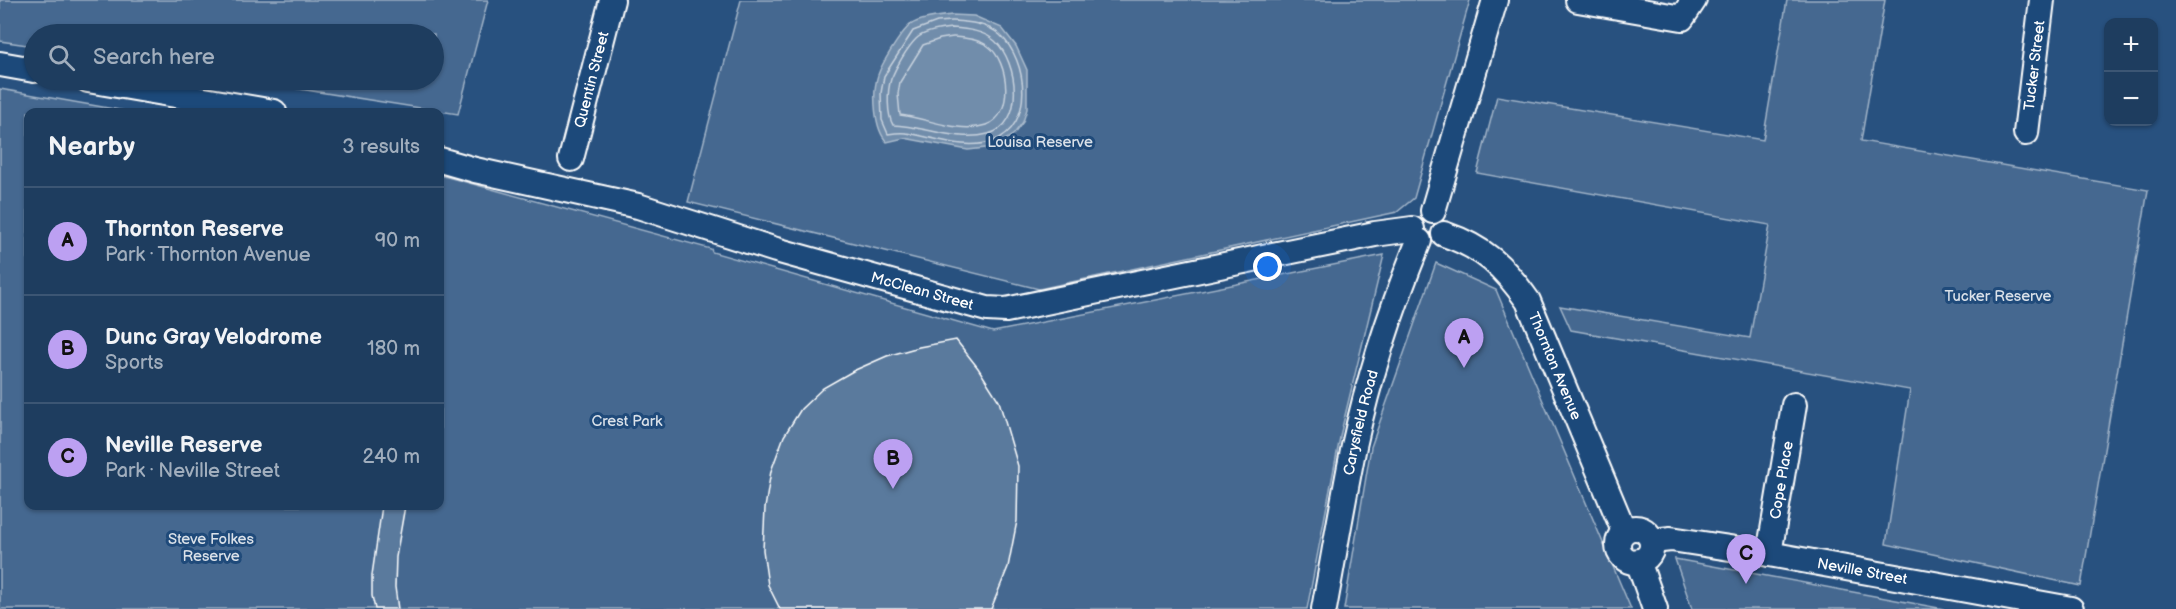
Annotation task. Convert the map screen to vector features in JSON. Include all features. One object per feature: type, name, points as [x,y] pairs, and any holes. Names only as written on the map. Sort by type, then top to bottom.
[{"type":"street","name":"Quentin Street","points":[[571,159],[612,0]]},
{"type":"street","points":[[1433,211],[1495,0]]},
{"type":"street","points":[[1578,0],[1682,18],[1694,0]]},
{"type":"street","name":"Tucker Street","points":[[2026,133],[2042,0]]},
{"type":"street","points":[[0,64],[24,68]]},
{"type":"street","points":[[146,90],[251,108]]},
{"type":"street","name":"McClean Street","points":[[444,160],[475,170],[638,206],[776,250],[987,309],[1006,310],[1353,239],[1415,235]]},
{"type":"street","points":[[1422,211],[1433,211],[1443,217],[1446,229],[1440,240],[1433,243],[1415,235],[1414,218],[1422,211]]},
{"type":"street","name":"Thornton Avenue","points":[[1444,234],[1463,241],[1489,256],[1504,269],[1528,301],[1624,531],[1619,541],[1620,552],[1627,560],[1638,561],[1655,609]]},
{"type":"street","name":"Carysfield Road","points":[[1324,609],[1354,445],[1386,328],[1415,235]]},
{"type":"street","name":"Cope Place","points":[[1769,554],[1794,405]]},
{"type":"street","points":[[1624,531],[1629,528],[1641,529],[1650,536],[1652,542],[1649,554],[1638,561]]},
{"type":"street","name":"Neville Street","points":[[1652,542],[1671,539],[1769,554],[2072,609]]},
{"type":"green space","points":[[0,0],[488,0],[458,114],[444,112],[444,108],[420,108],[306,90],[444,90],[444,24],[24,24],[24,45],[0,41]]},
{"type":"green space","name":"Louisa Reserve","points":[[741,0],[1470,0],[1414,198],[1397,212],[1039,289],[688,202]]},
{"type":"green space","name":"Tucker Reserve","points":[[1787,0],[1885,0],[1861,141],[2148,190],[2081,586],[1886,544],[1910,390],[1571,330],[1560,306],[1750,338],[1770,225],[1477,173],[1497,96],[1763,140]]},
{"type":"green space","name":"Crest Park","points":[[0,89],[108,108],[24,108],[24,510],[444,510],[444,176],[711,249],[712,252],[993,332],[1384,255],[1341,432],[1307,609],[0,609]]},
{"type":"green space","points":[[1436,263],[1496,290],[1631,609],[1344,609],[1371,447]]},
{"type":"green space","points":[[1675,559],[1944,609],[1692,609]]},
{"type":"water","points":[[952,15],[974,16],[1002,28],[1016,46],[1027,70],[1027,109],[1023,122],[1014,134],[995,147],[968,150],[904,138],[887,142],[879,129],[875,110],[876,83],[883,64],[911,24],[929,18]]},
{"type":"building","points":[[956,340],[978,368],[999,401],[1018,466],[1017,521],[1008,567],[991,609],[780,609],[768,585],[763,550],[765,508],[771,471],[784,436],[801,409],[823,388],[853,371],[887,356]]},
{"type":"building","points":[[381,510],[404,510],[396,557],[395,587],[398,609],[375,609],[372,596],[372,575]]},
{"type":"place","name":"Thornton Reserve","points":[[1464,368]]},
{"type":"place","name":"Dunc Gray Velodrome","points":[[893,489]]},
{"type":"place","name":"Neville Reserve","points":[[1746,584]]},
{"type":"park label","name":"Steve Folkes Reserve","points":[[211,548]]}]
